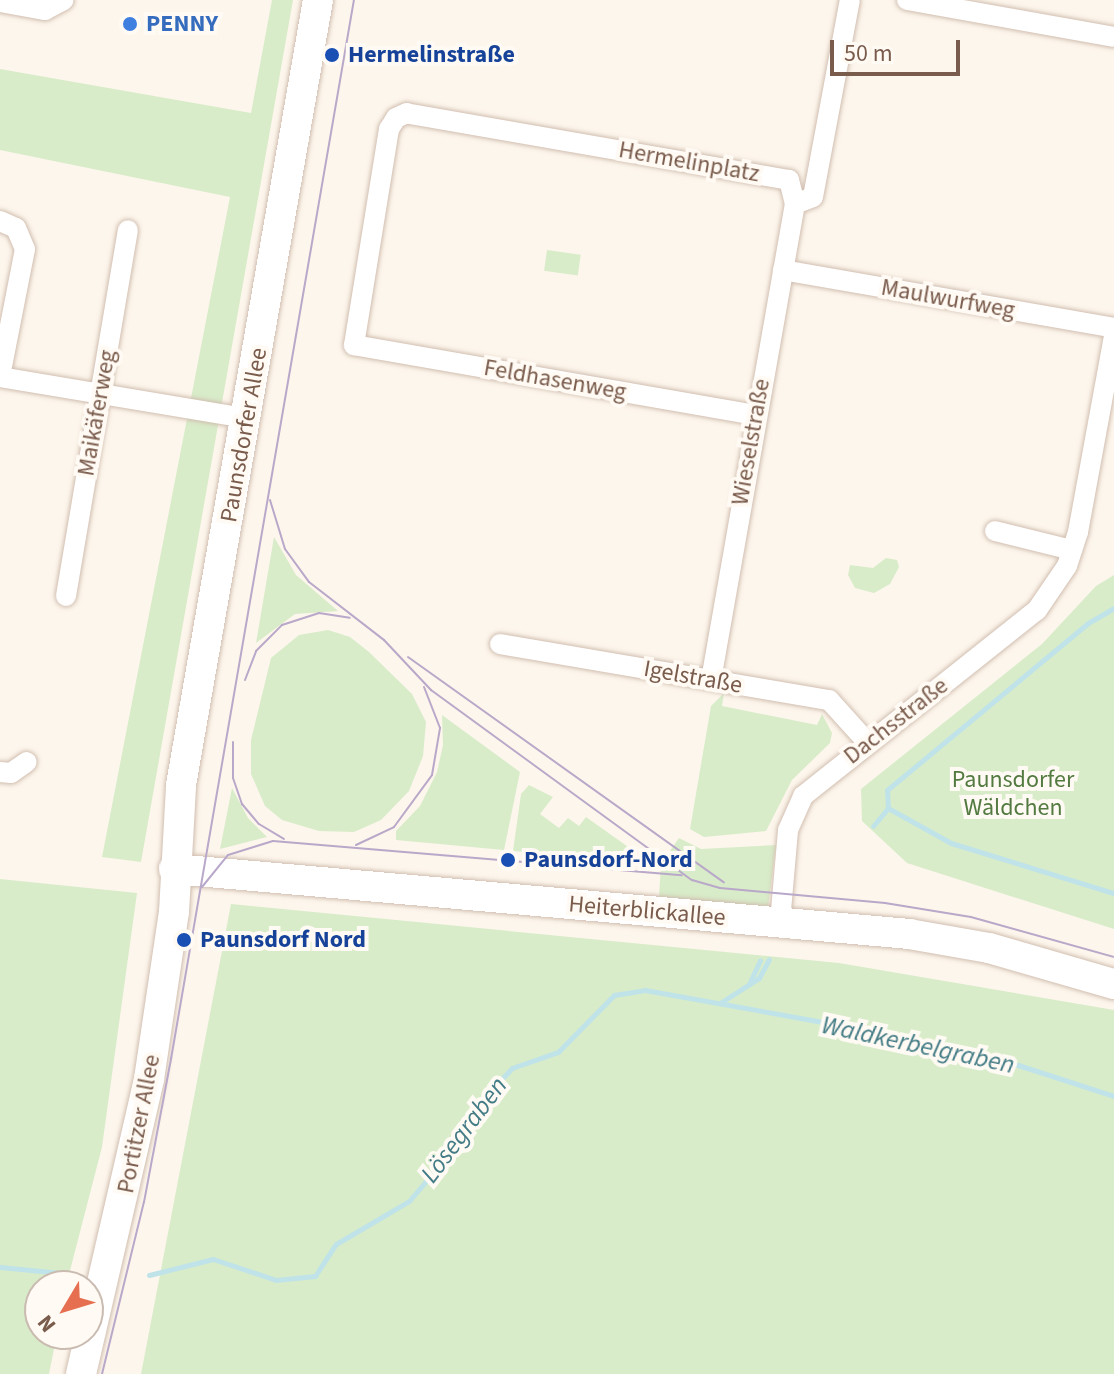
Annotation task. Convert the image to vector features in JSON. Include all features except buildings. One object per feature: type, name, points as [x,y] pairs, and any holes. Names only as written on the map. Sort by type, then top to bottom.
[{"type":"main road","name":"Paunsdorfer Allee","points":[[174,869],[181,785],[318,0]]},
{"type":"main road","name":"Heiterblickallee","points":[[174,869],[909,934],[989,948],[1114,984]]},
{"type":"main road","name":"Portitzer Allee","points":[[81,1374],[149,1079],[174,912],[174,869]]},
{"type":"street","points":[[0,2],[45,10],[64,0]]},
{"type":"street","points":[[795,204],[813,197],[850,0]]},
{"type":"street","points":[[907,0],[1114,37]]},
{"type":"street","name":"Hermelinplatz","points":[[354,345],[388,134],[396,118],[407,113],[789,180],[795,204]]},
{"type":"street","name":"Wieselstraße","points":[[711,680],[755,415],[795,204]]},
{"type":"street","points":[[0,221],[16,228],[25,249],[0,377],[246,418]]},
{"type":"street","name":"Maikäferweg","points":[[66,596],[128,230]]},
{"type":"street","name":"Maulwurfweg","points":[[783,270],[1114,328]]},
{"type":"street","name":"Dachsstraße","points":[[780,922],[794,810],[819,780],[1037,610],[1072,550],[1114,335]]},
{"type":"street","name":"Feldhasenweg","points":[[354,345],[755,415]]},
{"type":"street","points":[[995,531],[1072,550]]},
{"type":"street","name":"Igelstraße","points":[[500,644],[829,700],[868,743]]},
{"type":"street","points":[[0,772],[11,773],[27,762]]},
{"type":"green space","points":[[272,0],[293,0],[141,862],[102,857],[230,197],[0,150],[0,69],[251,113]]},
{"type":"green space","points":[[547,250],[581,255],[578,276],[544,271]]},
{"type":"green space","points":[[274,537],[296,575],[338,611],[295,614],[256,643]]},
{"type":"green space","points":[[886,558],[897,560],[899,567],[890,584],[874,593],[855,588],[848,575],[850,565],[873,568]]},
{"type":"green space","name":"Paunsdorfer Wäldchen","points":[[1114,575],[1114,929],[907,863],[862,821],[861,789],[1042,644],[1096,586]]},
{"type":"green space","points":[[328,630],[350,637],[369,652],[412,694],[426,722],[423,756],[409,791],[381,820],[354,832],[319,831],[282,820],[265,806],[251,774],[251,740],[271,658],[299,635]]},
{"type":"green space","points":[[724,693],[722,706],[817,725],[822,714],[832,733],[830,743],[792,780],[766,831],[704,837],[690,829],[711,706]]},
{"type":"green space","points":[[442,715],[520,772],[504,850],[396,840],[396,831],[420,806],[437,772],[443,745]]},
{"type":"green space","points":[[529,785],[553,797],[540,814],[559,828],[568,818],[579,826],[586,817],[631,849],[629,861],[513,851],[521,794]]},
{"type":"green space","points":[[232,788],[248,818],[267,837],[220,849]]},
{"type":"green space","points":[[679,838],[701,849],[776,845],[768,907],[659,897],[661,864]]},
{"type":"green space","points":[[0,879],[137,893],[102,1147],[70,1270],[24,1270],[24,1350],[54,1350],[49,1374],[0,1374]]},
{"type":"green space","points":[[231,904],[839,963],[1114,1010],[1114,1374],[141,1374]]},
{"type":"waterway","points":[[888,808],[887,790],[1088,623],[1114,608]]},
{"type":"waterway","name":"Lösegraben","points":[[873,826],[888,808],[951,843],[1114,893]]},
{"type":"waterway","name":"Lösegraben","points":[[720,1003],[759,978],[769,959]]},
{"type":"waterway","name":"Lösegraben","points":[[749,984],[760,960]]},
{"type":"waterway","name":"Lösegraben","points":[[149,1275],[213,1259],[276,1280],[315,1276],[336,1244],[409,1201],[444,1160],[480,1102],[512,1068],[558,1052],[614,995],[645,990],[828,1023],[1018,1065],[1114,1096]]},
{"type":"waterway","name":"Lösegraben","points":[[0,1267],[31,1270]]},
{"type":"tram line","points":[[102,1374],[144,1202],[171,1059],[354,0]]},
{"type":"tram line","points":[[270,500],[285,549],[309,582],[384,640],[431,690],[692,880],[720,888],[885,903],[971,917],[1114,957]]},
{"type":"tram line","points":[[245,680],[256,651],[282,625],[319,613],[350,618]]},
{"type":"tram line","points":[[408,657],[724,882]]},
{"type":"tram line","points":[[356,845],[394,827],[432,775],[440,728],[424,687]]},
{"type":"tram line","points":[[233,742],[233,778],[242,804],[259,824],[284,839]]},
{"type":"tram line","points":[[202,887],[228,855],[273,841],[682,875]]},
{"type":"place","name":"PENNY","points":[[130,24]]},
{"type":"place","name":"Hermelinstraße","points":[[332,55]]},
{"type":"place","name":"Paunsdorf-Nord","points":[[508,860]]},
{"type":"place","name":"Paunsdorf Nord","points":[[184,940]]},
{"type":"water label","name":"Waldkerbelgraben","points":[[918,1045]]}]
